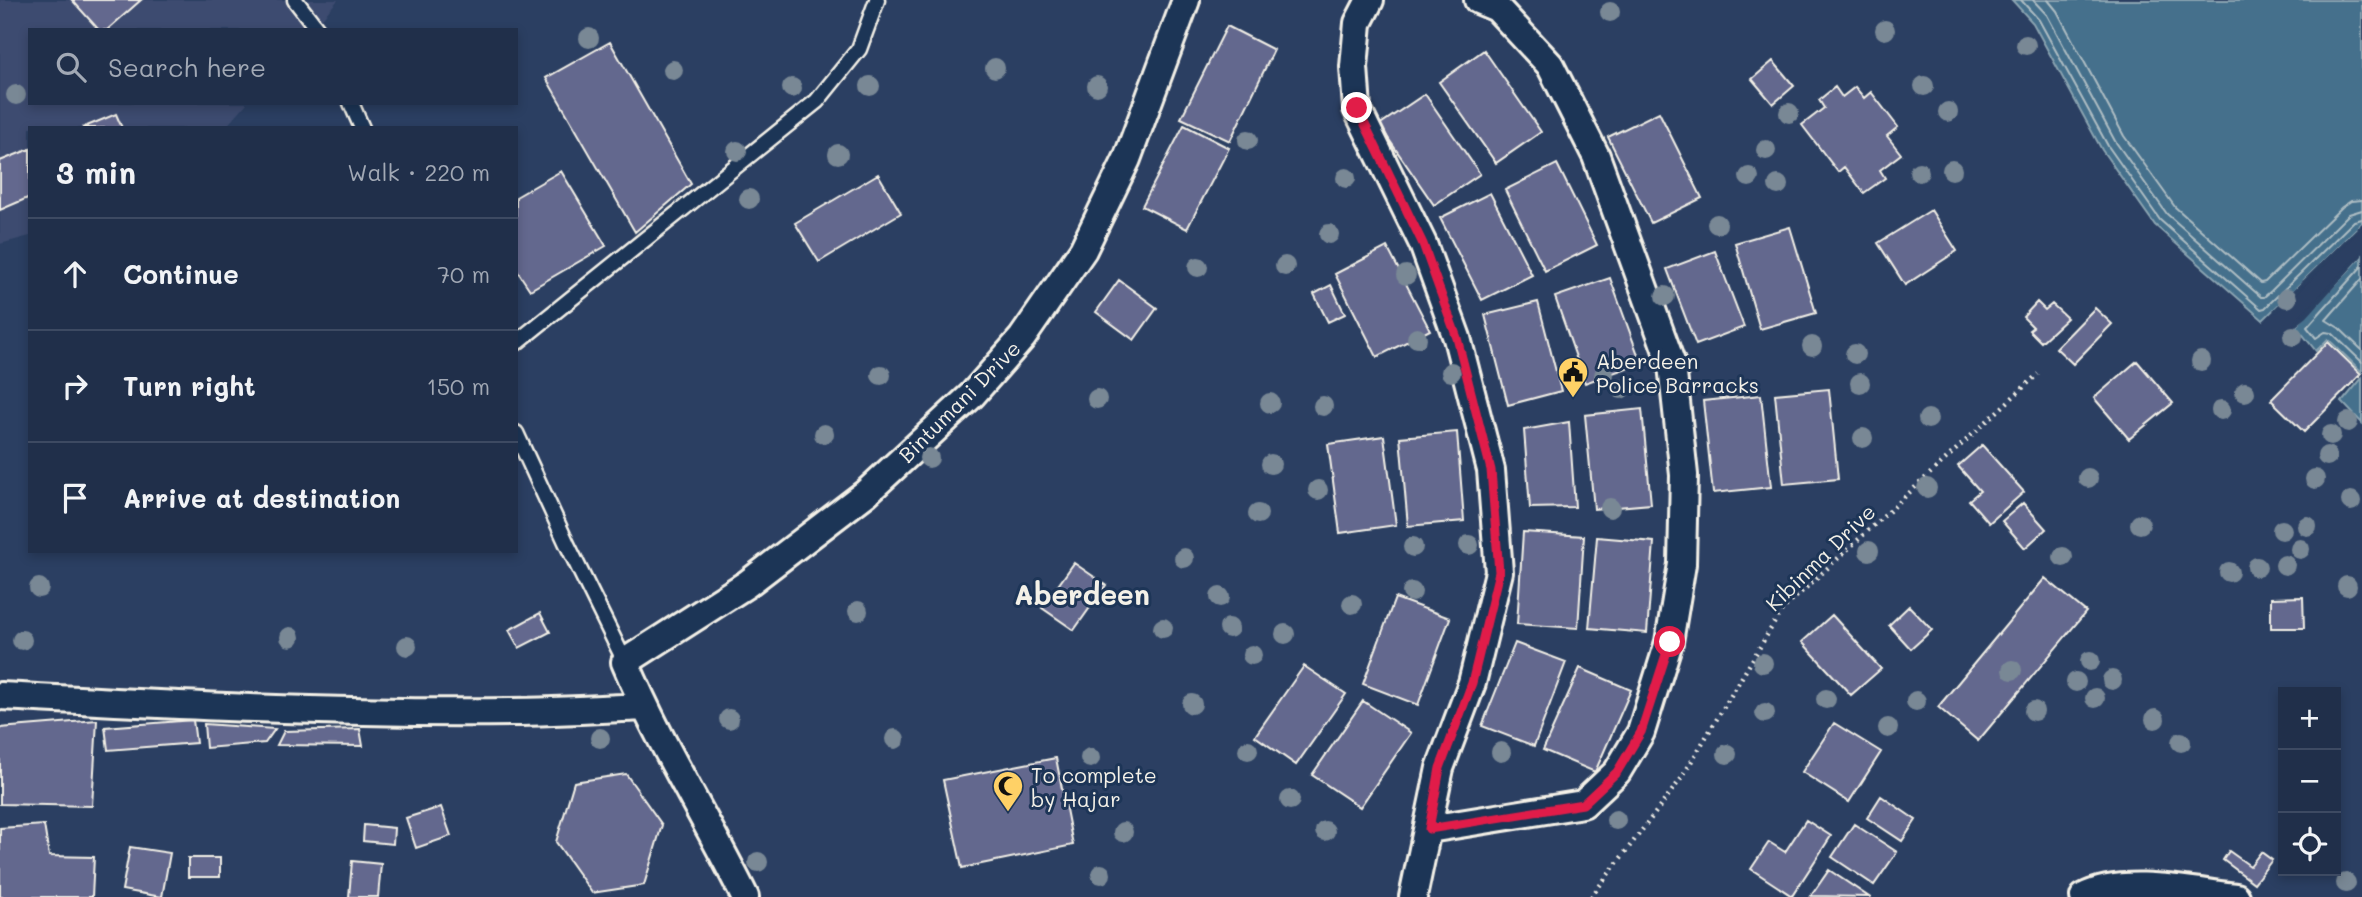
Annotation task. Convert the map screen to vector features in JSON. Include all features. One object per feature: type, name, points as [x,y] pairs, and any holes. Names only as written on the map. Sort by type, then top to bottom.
[{"type":"street","name":"Bintumani Drive","points":[[625,662],[747,584],[866,493],[972,395],[1022,338],[1083,250],[1127,159],[1186,0]]},
{"type":"street","points":[[1370,0],[1358,23],[1354,67],[1357,108],[1423,244],[1457,338],[1491,470],[1499,572],[1472,683],[1440,768],[1413,897]]},
{"type":"street","points":[[1429,829],[1583,804],[1617,772],[1641,732],[1670,642],[1682,564],[1684,475],[1672,365],[1596,156],[1550,65],[1497,8],[1478,0]]},
{"type":"street","points":[[625,662],[644,707],[746,897]]},
{"type":"street","points":[[0,696],[226,707],[370,710],[512,712],[644,707]]},
{"type":"street","points":[[2084,897],[2121,886],[2236,897]]},
{"type":"lane","points":[[295,0],[316,28]]},
{"type":"lane","points":[[518,341],[817,101],[859,49],[877,0]]},
{"type":"lane","points":[[352,105],[361,126]]},
{"type":"lane","points":[[518,437],[625,662]]},
{"type":"path","name":"Kibinma Drive","points":[[1591,897],[1681,779],[1782,610],[2038,374]]},
{"type":"shaded area","points":[[0,0],[338,0],[314,28],[28,28],[28,105],[245,105],[227,126],[28,126],[28,237],[0,244]]},
{"type":"water","points":[[2012,0],[2362,0],[2362,223],[2263,320],[2155,225],[2102,150],[2033,23]]},
{"type":"water","points":[[2362,256],[2362,372],[2328,339],[2316,351],[2296,326]]},
{"type":"water","points":[[2362,378],[2362,423],[2342,402]]},
{"type":"pier","points":[[2362,223],[2362,228],[2276,313],[2273,310]]},
{"type":"pier","points":[[2362,252],[2362,256],[2307,317],[2296,326],[2293,324]]},
{"type":"building","points":[[72,0],[141,0],[109,28],[97,28]]},
{"type":"building","points":[[1227,26],[1274,50],[1230,141],[1181,118]]},
{"type":"building","points":[[610,42],[691,184],[635,232],[546,78]]},
{"type":"building","points":[[1484,50],[1541,132],[1496,163],[1439,82]]},
{"type":"building","points":[[1773,61],[1794,86],[1773,104],[1752,79]]},
{"type":"building","points":[[1835,87],[1842,97],[1855,87],[1864,98],[1871,92],[1898,127],[1887,136],[1901,154],[1880,170],[1885,178],[1864,193],[1844,167],[1838,172],[1802,125],[1824,108],[1819,100]]},
{"type":"building","points":[[1425,94],[1480,174],[1434,205],[1379,125]]},
{"type":"building","points":[[1659,112],[1702,198],[1651,223],[1608,137]]},
{"type":"building","points":[[116,114],[121,126],[87,126]]},
{"type":"building","points":[[1184,125],[1229,148],[1187,229],[1142,206]]},
{"type":"building","points":[[28,150],[28,198],[0,210],[0,161]]},
{"type":"building","points":[[1557,164],[1597,245],[1545,271],[1505,190]]},
{"type":"building","points":[[561,171],[606,246],[530,290],[518,272],[518,196]]},
{"type":"building","points":[[878,174],[901,213],[819,262],[795,223]]},
{"type":"building","points":[[1490,193],[1532,275],[1482,300],[1440,218]]},
{"type":"building","points":[[1931,210],[1957,251],[1905,285],[1878,243]]},
{"type":"building","points":[[1790,227],[1816,313],[1760,329],[1735,243]]},
{"type":"building","points":[[1387,247],[1430,330],[1377,357],[1335,274]]},
{"type":"building","points":[[1715,251],[1744,327],[1696,345],[1667,269]]},
{"type":"building","points":[[1610,278],[1641,363],[1585,383],[1555,297]]},
{"type":"building","points":[[1119,280],[1157,308],[1134,340],[1096,312]]},
{"type":"building","points":[[1331,285],[1345,314],[1328,322],[1314,294]]},
{"type":"building","points":[[1538,302],[1561,391],[1508,405],[1485,315]]},
{"type":"building","points":[[2037,302],[2045,310],[2052,304],[2067,318],[2041,342],[2029,330],[2033,327],[2023,317]]},
{"type":"building","points":[[2095,308],[2112,324],[2073,364],[2056,348]]},
{"type":"building","points":[[2328,342],[2361,374],[2304,432],[2271,400]]},
{"type":"building","points":[[2137,361],[2173,403],[2129,439],[2094,398]]},
{"type":"building","points":[[1829,389],[1838,479],[1784,484],[1775,394]]},
{"type":"building","points":[[1761,395],[1771,487],[1713,493],[1703,401]]},
{"type":"building","points":[[1642,409],[1651,504],[1594,509],[1585,415]]},
{"type":"building","points":[[1569,422],[1575,507],[1530,508],[1524,430]]},
{"type":"building","points":[[1457,432],[1464,521],[1408,526],[1400,437]]},
{"type":"building","points":[[1384,436],[1396,525],[1340,533],[1328,444]]},
{"type":"building","points":[[1982,445],[2024,492],[1989,523],[1969,500],[1980,491],[1958,466]]},
{"type":"building","points":[[2023,503],[2046,529],[2025,548],[2002,521]]},
{"type":"building","points":[[1523,532],[1584,536],[1578,628],[1517,624]]},
{"type":"building","points":[[1597,537],[1654,542],[1647,633],[1589,628]]},
{"type":"building","points":[[1074,563],[1106,585],[1074,630],[1042,608]]},
{"type":"building","points":[[2045,578],[2086,612],[1978,741],[1938,707]]},
{"type":"building","points":[[2303,597],[2304,628],[2271,628],[2271,598]]},
{"type":"building","points":[[1395,598],[1450,618],[1418,705],[1363,684]]},
{"type":"building","points":[[1909,606],[1932,630],[1911,649],[1889,625]]},
{"type":"building","points":[[540,613],[550,632],[519,648],[509,630]]},
{"type":"building","points":[[1832,615],[1881,669],[1851,695],[1802,642]]},
{"type":"building","points":[[1515,643],[1566,662],[1534,746],[1482,726]]},
{"type":"building","points":[[1304,666],[1346,694],[1296,765],[1255,736]]},
{"type":"building","points":[[1580,668],[1631,690],[1595,772],[1543,750]]},
{"type":"building","points":[[1363,701],[1411,733],[1360,807],[1312,775]]},
{"type":"building","points":[[97,720],[92,806],[0,804],[0,728]]},
{"type":"building","points":[[193,720],[196,743],[108,750],[105,727]]},
{"type":"building","points":[[1834,723],[1881,752],[1849,802],[1802,772]]},
{"type":"building","points":[[204,724],[275,729],[265,743],[206,748]]},
{"type":"building","points":[[360,729],[363,746],[277,745],[284,731]]},
{"type":"building","name":"To complete by Hajar","points":[[1056,758],[1073,845],[962,868],[943,780]]},
{"type":"building","points":[[626,774],[662,825],[644,885],[592,893],[556,842],[574,782]]},
{"type":"building","points":[[1881,796],[1916,820],[1902,841],[1867,818]]},
{"type":"building","points":[[441,807],[451,836],[416,848],[406,818]]},
{"type":"building","points":[[1806,820],[1831,836],[1792,896],[1751,869],[1769,842],[1785,852]]},
{"type":"building","points":[[1854,824],[1897,852],[1874,885],[1832,857]]},
{"type":"building","points":[[44,825],[49,856],[94,857],[92,897],[0,897],[0,828]]},
{"type":"building","points":[[364,825],[394,828],[393,844],[363,841]]},
{"type":"building","points":[[130,847],[170,853],[162,897],[122,890]]},
{"type":"building","points":[[2229,851],[2250,866],[2261,852],[2272,860],[2254,883],[2223,860]]},
{"type":"building","points":[[188,858],[220,858],[220,877],[188,877]]},
{"type":"building","points":[[352,861],[381,864],[378,897],[349,897]]},
{"type":"building","points":[[1829,870],[1869,897],[1811,896]]},
{"type":"place","name":"Aberdeen Police Barracks","points":[[1573,399]]},
{"type":"place","name":"To complete by Hajar","points":[[1008,813]]},
{"type":"district","name":"Aberdeen","points":[[1082,594]]},
{"type":"route","points":[[1357,108],[1423,244],[1457,338],[1491,470],[1499,572],[1472,683],[1440,768],[1429,829],[1583,804],[1617,772],[1641,732],[1670,642]]}]
